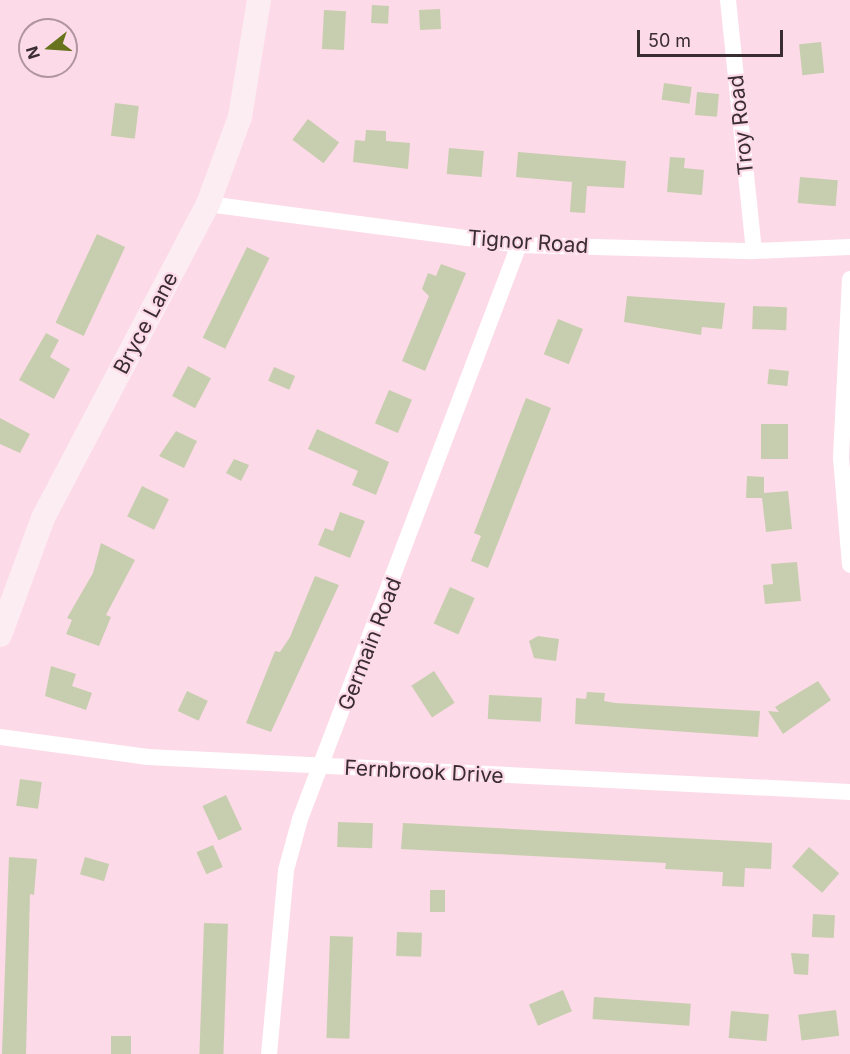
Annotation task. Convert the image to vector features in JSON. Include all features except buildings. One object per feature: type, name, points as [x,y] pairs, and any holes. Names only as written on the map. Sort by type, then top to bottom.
[{"type":"street","name":"Bryce Lane","points":[[0,635],[44,518],[208,204],[240,117],[259,0]]},
{"type":"street","name":"Troy Road","points":[[728,0],[754,251]]},
{"type":"street","name":"Tignor Road","points":[[208,204],[519,245],[754,251],[850,247]]},
{"type":"street","name":"Germain Road","points":[[269,1054],[286,870],[300,819],[324,766],[519,245]]},
{"type":"street","points":[[850,279],[841,458],[850,565]]},
{"type":"street","name":"Fernbrook Drive","points":[[0,737],[148,757],[850,792]]}]
